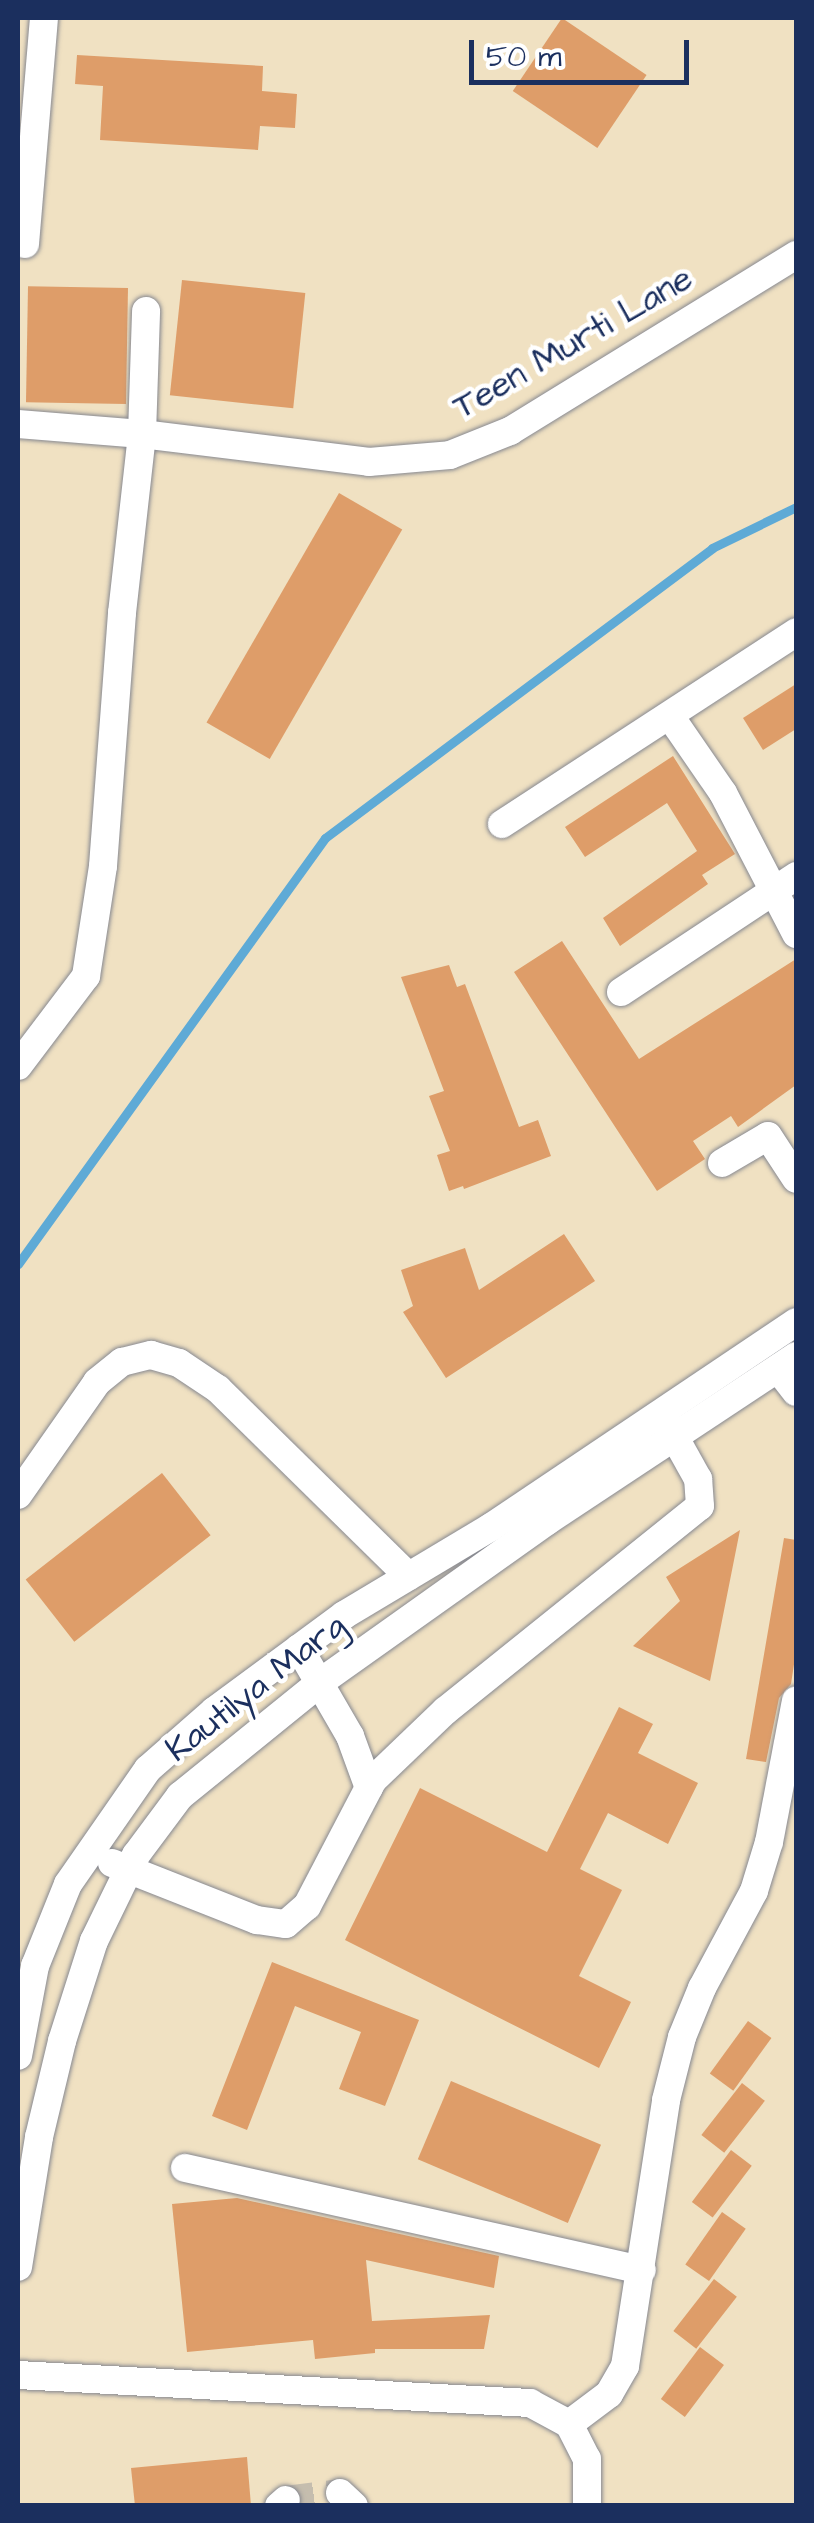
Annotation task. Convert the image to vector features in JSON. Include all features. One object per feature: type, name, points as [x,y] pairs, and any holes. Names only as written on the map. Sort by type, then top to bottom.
[{"type":"street","points":[[25,244],[44,18]]},
{"type":"street","name":"Teen Murti Lane","points":[[18,424],[142,434],[369,462],[450,455],[510,431],[796,255]]},
{"type":"street","points":[[18,1066],[86,976],[103,866],[122,613],[142,434],[146,312]]},
{"type":"street","points":[[502,824],[796,632]]},
{"type":"street","points":[[670,716],[785,884],[796,934]]},
{"type":"street","points":[[620,992],[785,884]]},
{"type":"street","points":[[722,1163],[768,1136],[796,1179]]},
{"type":"street","name":"Kautilya Marg","points":[[18,2267],[38,2137],[62,2041],[94,1941],[130,1867],[180,1796],[322,1681],[548,1521],[796,1322]]},
{"type":"street","points":[[18,1494],[97,1382],[122,1362],[151,1355],[179,1363],[218,1389],[408,1576]]},
{"type":"street","points":[[787,1363],[796,1392]]},
{"type":"street","name":"Kautilya Marg","points":[[18,2056],[35,1966],[68,1884],[148,1769],[214,1712],[300,1648],[408,1576],[668,1426],[787,1363]]},
{"type":"street","points":[[86,1858],[130,1867],[257,1920],[286,1924],[308,1906],[369,1788],[445,1711],[700,1506],[698,1479],[668,1426]]},
{"type":"street","points":[[300,1648],[350,1736],[369,1788]]},
{"type":"street","points":[[569,2424],[609,2394],[625,2366],[666,2100],[682,2036],[702,1988],[754,1891],[769,1842],[796,1701]]},
{"type":"street","points":[[186,2168],[642,2270]]},
{"type":"street","points":[[18,2375],[530,2403],[569,2424],[587,2460],[586,2506]]},
{"type":"building","points":[[562,18],[647,75],[597,148],[513,91]]},
{"type":"building","points":[[77,55],[263,66],[262,91],[297,94],[295,128],[260,126],[258,150],[100,140],[103,86],[75,84]]},
{"type":"building","points":[[182,280],[305,293],[293,408],[170,395]]},
{"type":"building","points":[[28,286],[128,288],[126,404],[26,402]]},
{"type":"building","points":[[339,493],[402,530],[270,759],[206,722]]},
{"type":"building","points":[[796,684],[796,729],[763,750],[743,718]]},
{"type":"building","points":[[673,756],[735,854],[702,875],[708,884],[620,946],[603,918],[697,851],[667,803],[585,857],[565,827]]},
{"type":"building","points":[[562,941],[639,1059],[796,959],[796,1085],[738,1127],[731,1116],[693,1141],[705,1159],[657,1191],[514,972]]},
{"type":"building","points":[[449,965],[457,987],[465,984],[519,1127],[538,1120],[551,1156],[449,1191],[437,1155],[450,1151],[429,1096],[444,1091],[401,977]]},
{"type":"building","points":[[564,1234],[595,1281],[446,1378],[403,1312],[413,1306],[401,1270],[465,1248],[479,1290]]},
{"type":"building","points":[[162,1473],[211,1535],[74,1642],[26,1580]]},
{"type":"building","points":[[740,1530],[710,1681],[633,1646],[680,1601],[666,1577]]},
{"type":"building","points":[[784,1538],[796,1540],[796,1651],[791,1684],[779,1698],[766,1762],[746,1759]]},
{"type":"building","points":[[619,1707],[653,1724],[638,1753],[698,1783],[668,1844],[608,1813],[580,1869],[622,1890],[579,1976],[631,2002],[599,2068],[345,1940],[420,1788],[547,1852]]},
{"type":"building","points":[[272,1962],[419,2020],[385,2106],[339,2089],[361,2032],[295,2006],[247,2130],[212,2116]]},
{"type":"building","points":[[748,2021],[771,2038],[733,2091],[710,2074]]},
{"type":"building","points":[[451,2081],[601,2145],[568,2223],[418,2159]]},
{"type":"building","points":[[742,2083],[765,2101],[724,2153],[701,2135]]},
{"type":"building","points":[[731,2150],[752,2166],[713,2218],[692,2202]]},
{"type":"building","points":[[237,2198],[499,2256],[494,2288],[366,2260],[372,2321],[490,2315],[484,2349],[375,2349],[375,2353],[315,2359],[313,2340],[187,2352],[172,2204]]},
{"type":"building","points":[[722,2212],[746,2229],[709,2281],[685,2264]]},
{"type":"building","points":[[714,2279],[737,2297],[696,2349],[673,2331]]},
{"type":"building","points":[[700,2347],[724,2365],[685,2417],[661,2399]]},
{"type":"building","points":[[247,2457],[251,2506],[135,2506],[131,2468]]},
{"type":"waterway","points":[[18,1264],[325,838],[712,548],[796,507]]},
{"type":"tunnel","points":[[286,2500],[340,2493]]}]
